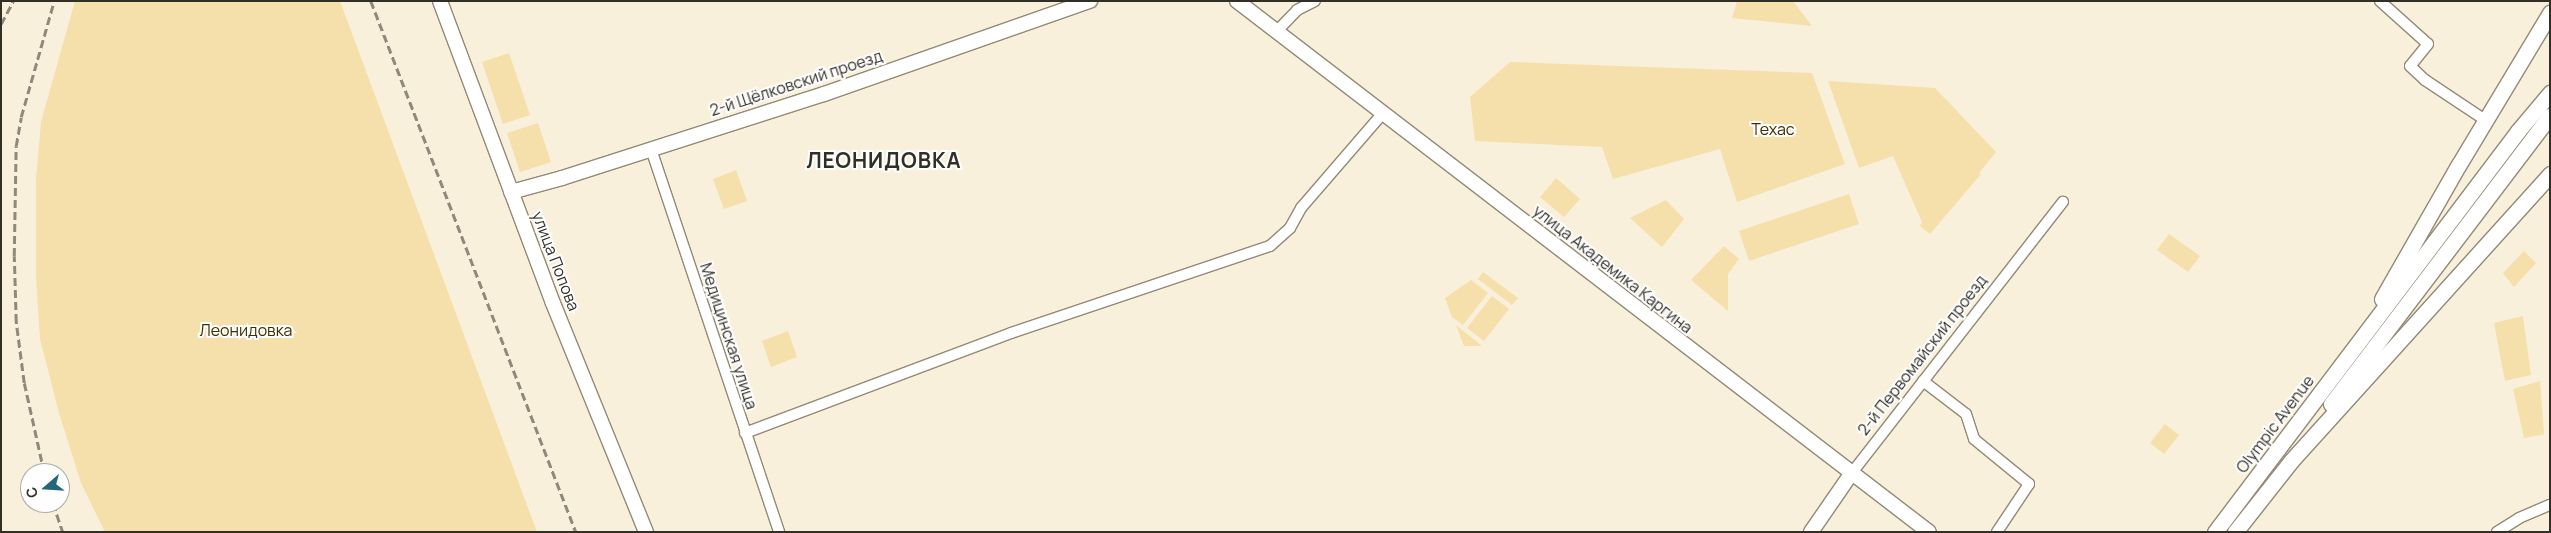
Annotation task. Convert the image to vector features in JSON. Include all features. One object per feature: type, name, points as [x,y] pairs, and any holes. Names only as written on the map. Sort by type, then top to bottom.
[{"type":"main road","points":[[2362,337],[2399,267],[2550,13]]},
{"type":"main road","points":[[2362,337],[2518,131],[2550,93]]},
{"type":"main road","points":[[2291,461],[2329,406],[2550,116]]},
{"type":"main road","points":[[2291,461],[2550,174]]},
{"type":"main road","name":"Olympic Avenue","points":[[2215,532],[2362,337]]},
{"type":"main road","name":"Olympic Avenue","points":[[2235,532],[2291,461]]},
{"type":"street","name":"улица Попова","points":[[440,1],[564,330],[646,532]]},
{"type":"street","name":"2-й Щёлковский проезд","points":[[511,192],[824,94],[1090,1]]},
{"type":"street","name":"улица Академика Каргина","points":[[1237,1],[1929,532]]},
{"type":"street","points":[[1277,31],[1297,10],[1315,1]]},
{"type":"street","points":[[2380,1],[2428,44],[2410,66],[2424,80],[2485,120]]},
{"type":"street","points":[[745,433],[1010,333],[1270,246],[1290,228],[1301,208],[1382,114]]},
{"type":"street","name":"Медицинская улица","points":[[651,149],[779,532]]},
{"type":"street","name":"2-й Первомайский проезд","points":[[1811,532],[1851,474],[2063,202]]},
{"type":"street","points":[[1923,381],[1966,414],[1974,439],[2029,484],[1997,532]]},
{"type":"street","points":[[2498,532],[2519,518],[2550,505]]},
{"type":"green space","name":"Леонидовка","points":[[75,1],[340,1],[537,532],[105,532],[81,483],[59,413],[40,339],[36,278],[36,179],[41,122]]},
{"type":"green space","points":[[1737,1],[1793,1],[1812,26],[1732,18]]},
{"type":"green space","points":[[509,53],[530,115],[503,124],[482,62]]},
{"type":"green space","name":"Техас","points":[[1510,62],[1812,73],[1845,164],[1737,202],[1720,149],[1613,179],[1602,147],[1475,141],[1470,97]]},
{"type":"green space","points":[[1828,81],[1935,88],[1996,152],[1979,173],[1981,174],[1930,234],[1920,226],[1922,222],[1893,156],[1859,168]]},
{"type":"green space","points":[[538,123],[551,162],[520,172],[507,133]]},
{"type":"green space","points":[[736,170],[747,201],[724,209],[713,179]]},
{"type":"green space","points":[[1556,178],[1580,199],[1564,217],[1540,197]]},
{"type":"green space","points":[[1849,194],[1859,224],[1749,261],[1739,231]]},
{"type":"green space","points":[[1666,200],[1684,219],[1662,247],[1630,218]]},
{"type":"green space","points":[[2169,234],[2200,256],[2188,272],[2157,250]]},
{"type":"green space","points":[[1724,246],[1739,259],[1728,274],[1728,311],[1691,280]]},
{"type":"green space","points":[[2524,251],[2536,263],[2514,287],[2503,273]]},
{"type":"green space","points":[[1483,272],[1518,298],[1512,305],[1478,279]]},
{"type":"green space","points":[[1471,280],[1488,293],[1463,325],[1452,317],[1445,298]]},
{"type":"green space","points":[[1492,296],[1509,309],[1484,341],[1467,328]]},
{"type":"green space","points":[[2523,316],[2531,375],[2505,381],[2494,323]]},
{"type":"green space","points":[[1456,325],[1482,346],[1464,346]]},
{"type":"green space","points":[[788,331],[797,357],[771,367],[762,341]]},
{"type":"green space","points":[[2540,381],[2544,434],[2524,438],[2513,389]]},
{"type":"green space","points":[[2165,424],[2179,435],[2164,454],[2150,443]]},
{"type":"railway","points":[[1,24],[13,1]]},
{"type":"railway","points":[[42,463],[24,383],[16,322],[14,256],[16,146],[21,117],[54,1]]},
{"type":"railway","points":[[371,1],[576,532]]},
{"type":"railway","points":[[56,513],[63,532]]},
{"type":"district","name":"ЛЕОНИДОВКА","points":[[884,160]]}]
